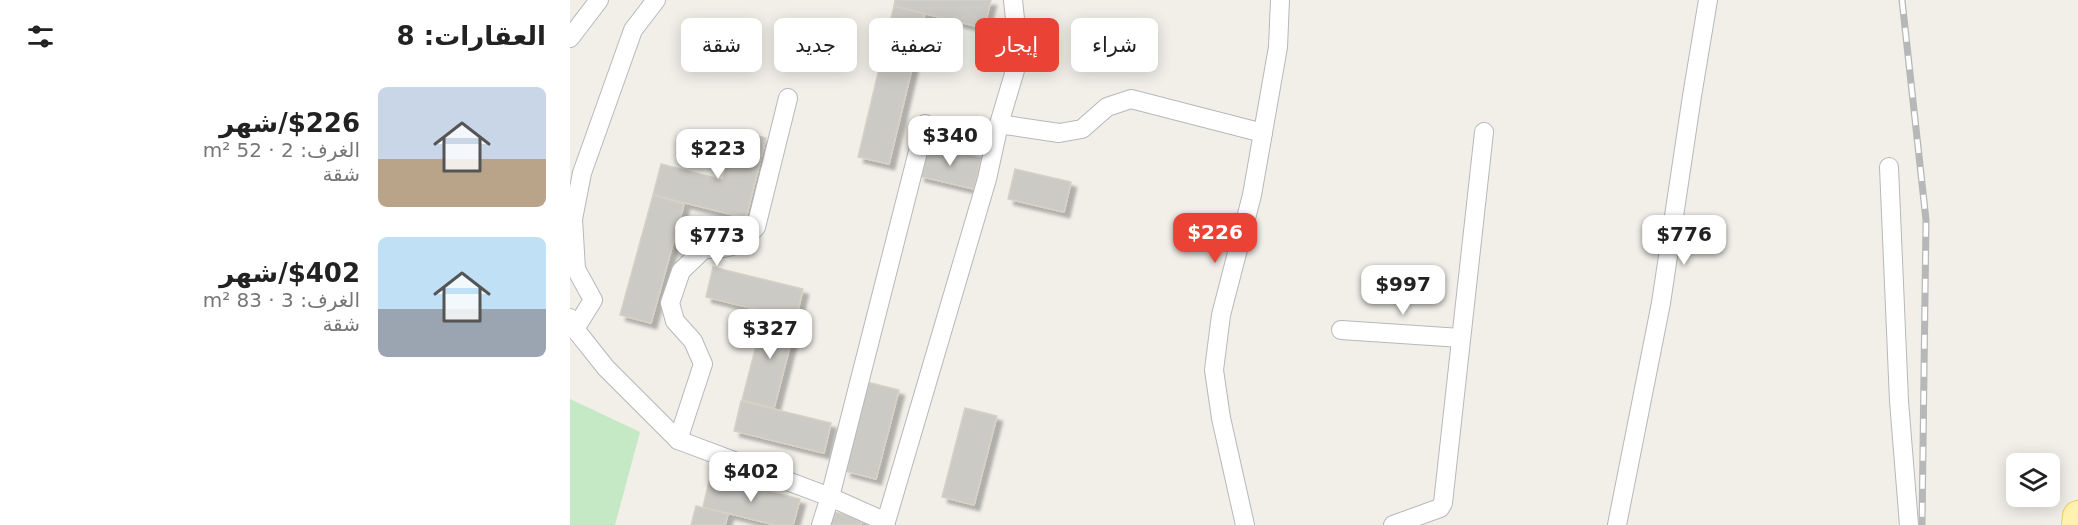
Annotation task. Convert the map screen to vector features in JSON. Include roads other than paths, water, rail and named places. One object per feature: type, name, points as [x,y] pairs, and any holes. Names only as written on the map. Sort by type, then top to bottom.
[{"type":"main road","points":[[2077,525],[2078,516]]},
{"type":"street","points":[[570,38],[599,0]]},
{"type":"street","points":[[656,0],[633,30],[582,173],[573,219],[573,263],[593,300],[572,325],[606,368],[678,440],[830,497],[886,524],[987,179],[999,124],[1019,57],[1013,0]]},
{"type":"street","points":[[1245,525],[1221,418],[1214,370],[1221,315],[1252,195],[1278,47],[1280,0]]},
{"type":"street","points":[[1617,525],[1661,303],[1708,0]]},
{"type":"street","points":[[678,440],[703,364],[693,341],[675,321],[670,303],[681,271],[704,249],[722,249],[741,243],[756,227],[788,98]]},
{"type":"street","points":[[999,124],[1059,133],[1082,129],[1107,107],[1131,99],[1263,133]]},
{"type":"street","points":[[821,525],[925,124]]},
{"type":"street","points":[[1393,525],[1440,508],[1443,503],[1484,132]]},
{"type":"street","points":[[1889,166],[1899,401],[1909,525]]},
{"type":"street","points":[[1341,330],[1461,338]]},
{"type":"railway","points":[[1902,0],[1926,220],[1922,525]]}]
